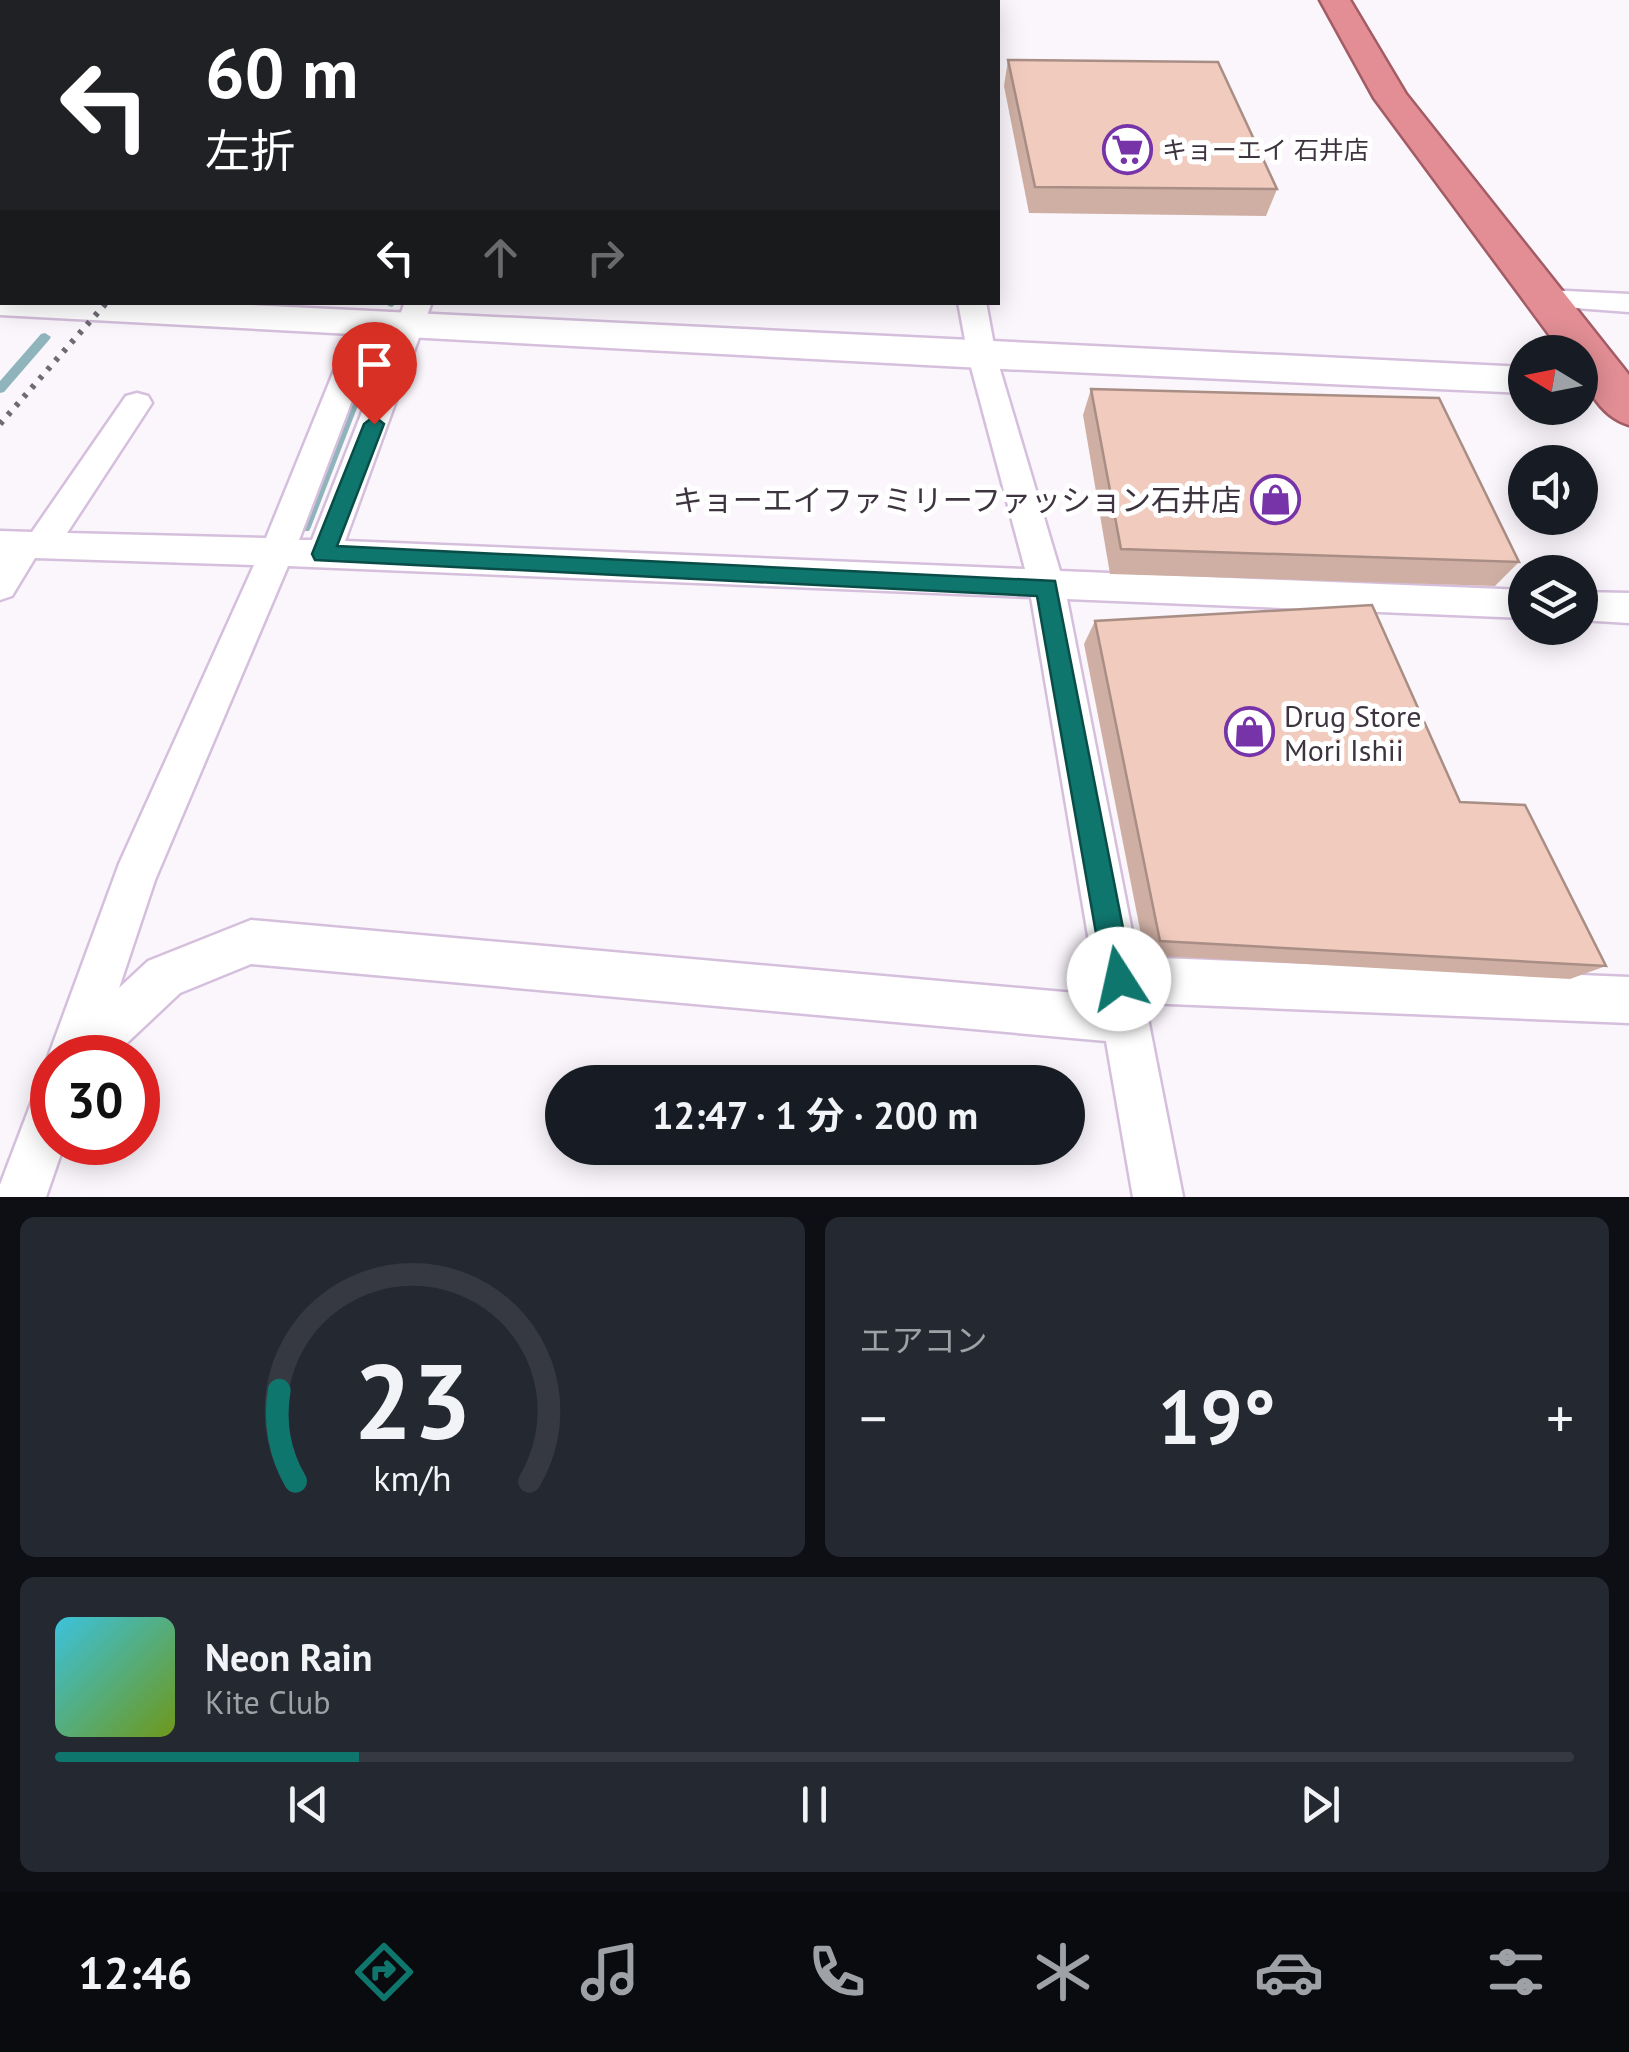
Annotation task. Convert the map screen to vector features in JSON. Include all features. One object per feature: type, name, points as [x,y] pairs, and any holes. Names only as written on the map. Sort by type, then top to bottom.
[{"type":"highway","points":[[1335,0],[1391,98],[1546,299],[1607,392]]},
{"type":"street","points":[[1546,299],[1629,303]]},
{"type":"street","points":[[57,305],[366,324],[416,314],[982,356],[1508,379]]},
{"type":"street","points":[[973,305],[982,356],[1047,587],[1158,1197]]},
{"type":"street","points":[[323,554],[416,314]]},
{"type":"street","points":[[82,1035],[134,879],[278,552],[366,324]]},
{"type":"street","points":[[0,586],[23,544],[137,404]]},
{"type":"street","points":[[23,544],[1508,603]]},
{"type":"street","points":[[1598,607],[1629,608]]},
{"type":"street","points":[[100,1035],[164,978],[251,942],[1122,1000],[1629,1000]]},
{"type":"street","points":[[20,1197],[32,1165]]},
{"type":"building","name":"キョーエイ 石井店","points":[[1008,60],[1218,62],[1277,189],[1035,187]]},
{"type":"building","name":"キョーエイファミリーファッション石井店","points":[[1091,389],[1439,398],[1516,555],[1508,555],[1508,562],[1121,549]]},
{"type":"building","name":"Drug Store Mori Ishii","points":[[1372,605],[1460,802],[1525,805],[1606,966],[1160,941],[1095,621]]},
{"type":"waterway","points":[[0,389],[45,337]]},
{"type":"waterway","points":[[304,527],[375,346]]},
{"type":"railway","points":[[0,424],[104,305]]},
{"type":"place","name":"キョーエイ 石井店","points":[[1127,150]]},
{"type":"place","name":"キョーエイファミリーファッション石井店","points":[[1276,499]]},
{"type":"place","name":"Drug Store Mori Ishii","points":[[1249,732]]},
{"type":"route","points":[[374,424],[323,554],[1047,587],[1119,979]]}]
